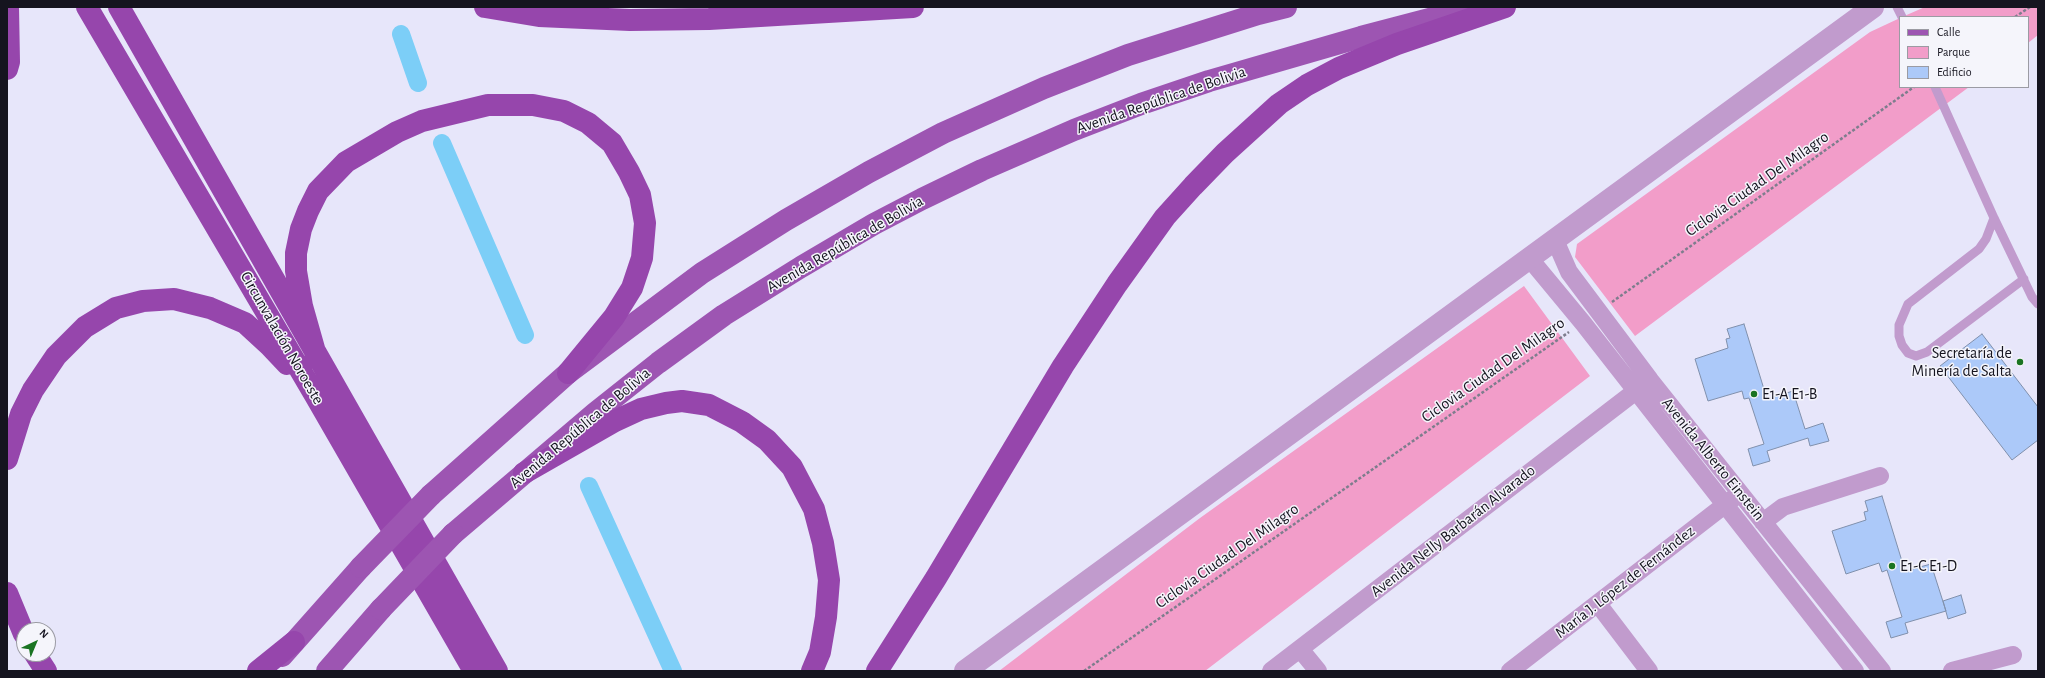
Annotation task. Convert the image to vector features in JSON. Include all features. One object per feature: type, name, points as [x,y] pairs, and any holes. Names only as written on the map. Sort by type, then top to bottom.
[{"type":"highway","points":[[7,69],[9,62],[8,7]]},
{"type":"highway","name":"Circunvalación Noroeste","points":[[87,7],[316,397],[472,669]]},
{"type":"highway","name":"Circunvalación Noroeste","points":[[119,7],[318,359],[497,671]]},
{"type":"highway","points":[[486,7],[539,16],[630,20],[709,19],[914,7]]},
{"type":"highway","points":[[877,671],[936,578],[1063,366],[1117,284],[1165,217],[1193,186],[1225,153],[1279,104],[1307,85],[1340,68],[1397,44],[1504,7]]},
{"type":"highway","points":[[318,359],[302,306],[296,271],[296,253],[301,229],[318,191],[346,162],[397,132],[422,121],[488,105],[533,105],[564,111],[588,123],[612,143],[630,172],[640,196],[645,223],[642,258],[632,288],[614,317],[568,373]]},
{"type":"highway","points":[[7,459],[21,414],[33,390],[56,356],[85,327],[116,308],[143,302],[174,299],[210,308],[245,323],[270,346],[316,397]]},
{"type":"highway","points":[[524,473],[615,421],[641,410],[666,402],[682,401],[710,405],[742,422],[767,440],[792,467],[814,509],[824,543],[829,580],[826,616],[820,652],[812,671]]},
{"type":"highway","points":[[7,593],[19,622]]},
{"type":"highway","points":[[258,671],[294,642]]},
{"type":"highway","points":[[40,662],[46,671]]},
{"type":"main road","points":[[270,671],[361,567],[431,495],[568,373],[702,273],[786,220],[869,172],[943,133],[1044,88],[1128,55],[1258,14],[1286,7]]},
{"type":"main road","name":"Avenida República de Bolivia","points":[[327,671],[381,608],[453,534],[524,473],[652,368],[724,315],[874,224],[982,170],[1074,130],[1141,104],[1209,81],[1354,39],[1475,7]]},
{"type":"street","points":[[965,671],[1873,7]]},
{"type":"street","name":"Avenida Alberto Einstein","points":[[1555,240],[1569,272],[1650,380],[1882,671]]},
{"type":"street","name":"Avenida Alberto Einstein","points":[[1530,259],[1583,323],[1855,671]]},
{"type":"street","name":"Avenida Nelly Barbarán Alvarado","points":[[1271,671],[1650,380]]},
{"type":"street","points":[[1763,522],[1783,507],[1880,476]]},
{"type":"street","name":"María J. López de Fernández","points":[[1510,671],[1740,493]]},
{"type":"street","points":[[1598,604],[1649,671]]},
{"type":"street","points":[[1300,649],[1318,671]]},
{"type":"street","points":[[1952,671],[2013,655]]},
{"type":"lane","points":[[1897,7],[1902,16]]},
{"type":"lane","points":[[1935,88],[1994,218],[2038,304]]},
{"type":"lane","points":[[1994,218],[1986,239],[1979,249],[1908,304],[1899,325],[1899,336],[1902,345],[1908,353],[1916,356],[1927,352],[2024,279]]},
{"type":"path","points":[[2016,16],[2030,7]]},
{"type":"path","name":"Ciclovia Ciudad Del Milagro","points":[[1599,311],[1913,88]]},
{"type":"path","name":"Ciclovia Ciudad Del Milagro","points":[[1084,671],[1583,323]]},
{"type":"green space","points":[[1925,7],[2038,7],[2038,35],[2029,42],[2029,16],[1904,16]]},
{"type":"green space","points":[[1899,18],[1899,88],[1968,88],[1635,336],[1575,257],[1577,244],[1870,32]]},
{"type":"green space","points":[[1524,286],[1590,376],[1205,671],[999,671],[1200,518]]},
{"type":"building","name":"E1-A E1-B","points":[[1744,324],[1767,399],[1793,391],[1805,429],[1823,423],[1829,441],[1810,446],[1808,438],[1767,451],[1770,461],[1753,466],[1748,449],[1764,444],[1749,398],[1744,399],[1742,391],[1708,401],[1695,359],[1728,348],[1726,339],[1730,338],[1727,329]]},
{"type":"building","points":[[1982,334],[2038,407],[2038,440],[2012,460],[1940,366]]},
{"type":"building","name":"E1-C E1-D","points":[[1882,496],[1905,571],[1931,564],[1946,611],[1905,623],[1908,633],[1891,638],[1886,622],[1902,617],[1887,570],[1882,572],[1879,563],[1846,574],[1832,531],[1866,520],[1864,512],[1868,511],[1865,501]]},
{"type":"building","points":[[1961,595],[1966,613],[1948,619],[1943,601]]},
{"type":"waterway","points":[[401,34],[418,83]]},
{"type":"waterway","points":[[442,143],[525,335]]},
{"type":"waterway","points":[[589,486],[673,671]]},
{"type":"place","name":"Secretaría de Minería de Salta","points":[[2020,362]]},
{"type":"place","name":"E1-A E1-B","points":[[1754,394]]},
{"type":"place","name":"E1-C E1-D","points":[[1892,566]]}]
